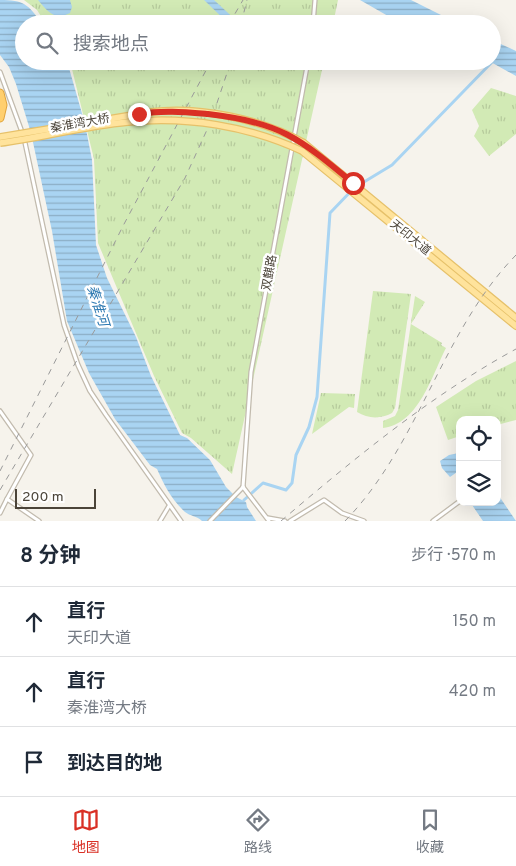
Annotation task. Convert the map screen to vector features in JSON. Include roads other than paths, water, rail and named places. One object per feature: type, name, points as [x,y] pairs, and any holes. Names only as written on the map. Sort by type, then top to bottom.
[{"type":"highway","points":[[0,93],[3,105],[0,118]]},
{"type":"main road","name":"秦淮湾大桥","points":[[0,137],[151,112],[176,111],[260,122],[304,143]]},
{"type":"main road","name":"秦淮湾大桥","points":[[0,143],[117,123],[165,120],[216,125],[264,135],[302,151]]},
{"type":"main road","name":"天印大道","points":[[304,143],[353,183],[358,192],[516,326]]},
{"type":"main road","name":"天印大道","points":[[302,151],[348,187],[358,192],[516,318]]},
{"type":"street","points":[[314,15],[315,0]]},
{"type":"street","name":"双麒路","points":[[244,487],[251,372],[306,70]]},
{"type":"street","points":[[0,72],[22,130],[64,325],[78,365],[90,391],[121,438],[142,464],[181,521]]},
{"type":"street","points":[[0,411],[31,455],[0,513]]},
{"type":"street","points":[[210,521],[244,487],[269,521]]},
{"type":"street","points":[[7,499],[39,521]]},
{"type":"street","points":[[290,521],[324,500],[342,513],[364,521]]},
{"type":"street","points":[[433,521],[456,504]]},
{"type":"street","points":[[160,521],[170,506]]},
{"type":"street","points":[[265,516],[270,519],[285,521]]},
{"type":"water","name":"秦淮河","points":[[0,0],[25,4],[35,15],[15,15],[15,70],[70,70],[85,124],[92,160],[96,245],[107,278],[180,435],[187,438],[210,460],[226,487],[236,497],[246,502],[256,521],[202,521],[185,512],[168,492],[157,469],[150,465],[115,419],[89,373],[67,321],[52,231],[31,133],[16,84],[9,67],[0,55]]},
{"type":"water","points":[[38,0],[70,0],[72,7],[70,13],[54,15]]},
{"type":"water","points":[[204,0],[214,0],[230,15],[220,15]]},
{"type":"water","points":[[360,0],[411,0],[441,15],[386,15]]},
{"type":"water","points":[[501,44],[516,51],[516,76],[501,68]]},
{"type":"water","points":[[456,454],[456,473],[450,477],[442,468],[440,461],[449,455]]},
{"type":"water","points":[[501,499],[516,521],[483,521],[473,506],[501,506]]},
{"type":"waterway","points":[[244,500],[263,483],[286,490],[292,483],[296,455],[309,427],[317,397],[330,213],[354,188],[392,165],[484,70]]},
{"type":"railway","points":[[234,15],[243,0]]},
{"type":"railway","points":[[243,15],[247,0]]},
{"type":"railway","points":[[0,471],[123,226],[206,70]]},
{"type":"railway","points":[[0,490],[185,178],[211,121],[228,70]]},
{"type":"railway","points":[[345,521],[371,491],[393,458],[468,318],[490,285],[516,255]]},
{"type":"railway","points":[[281,521],[365,451],[423,407],[484,367],[516,349]]}]
